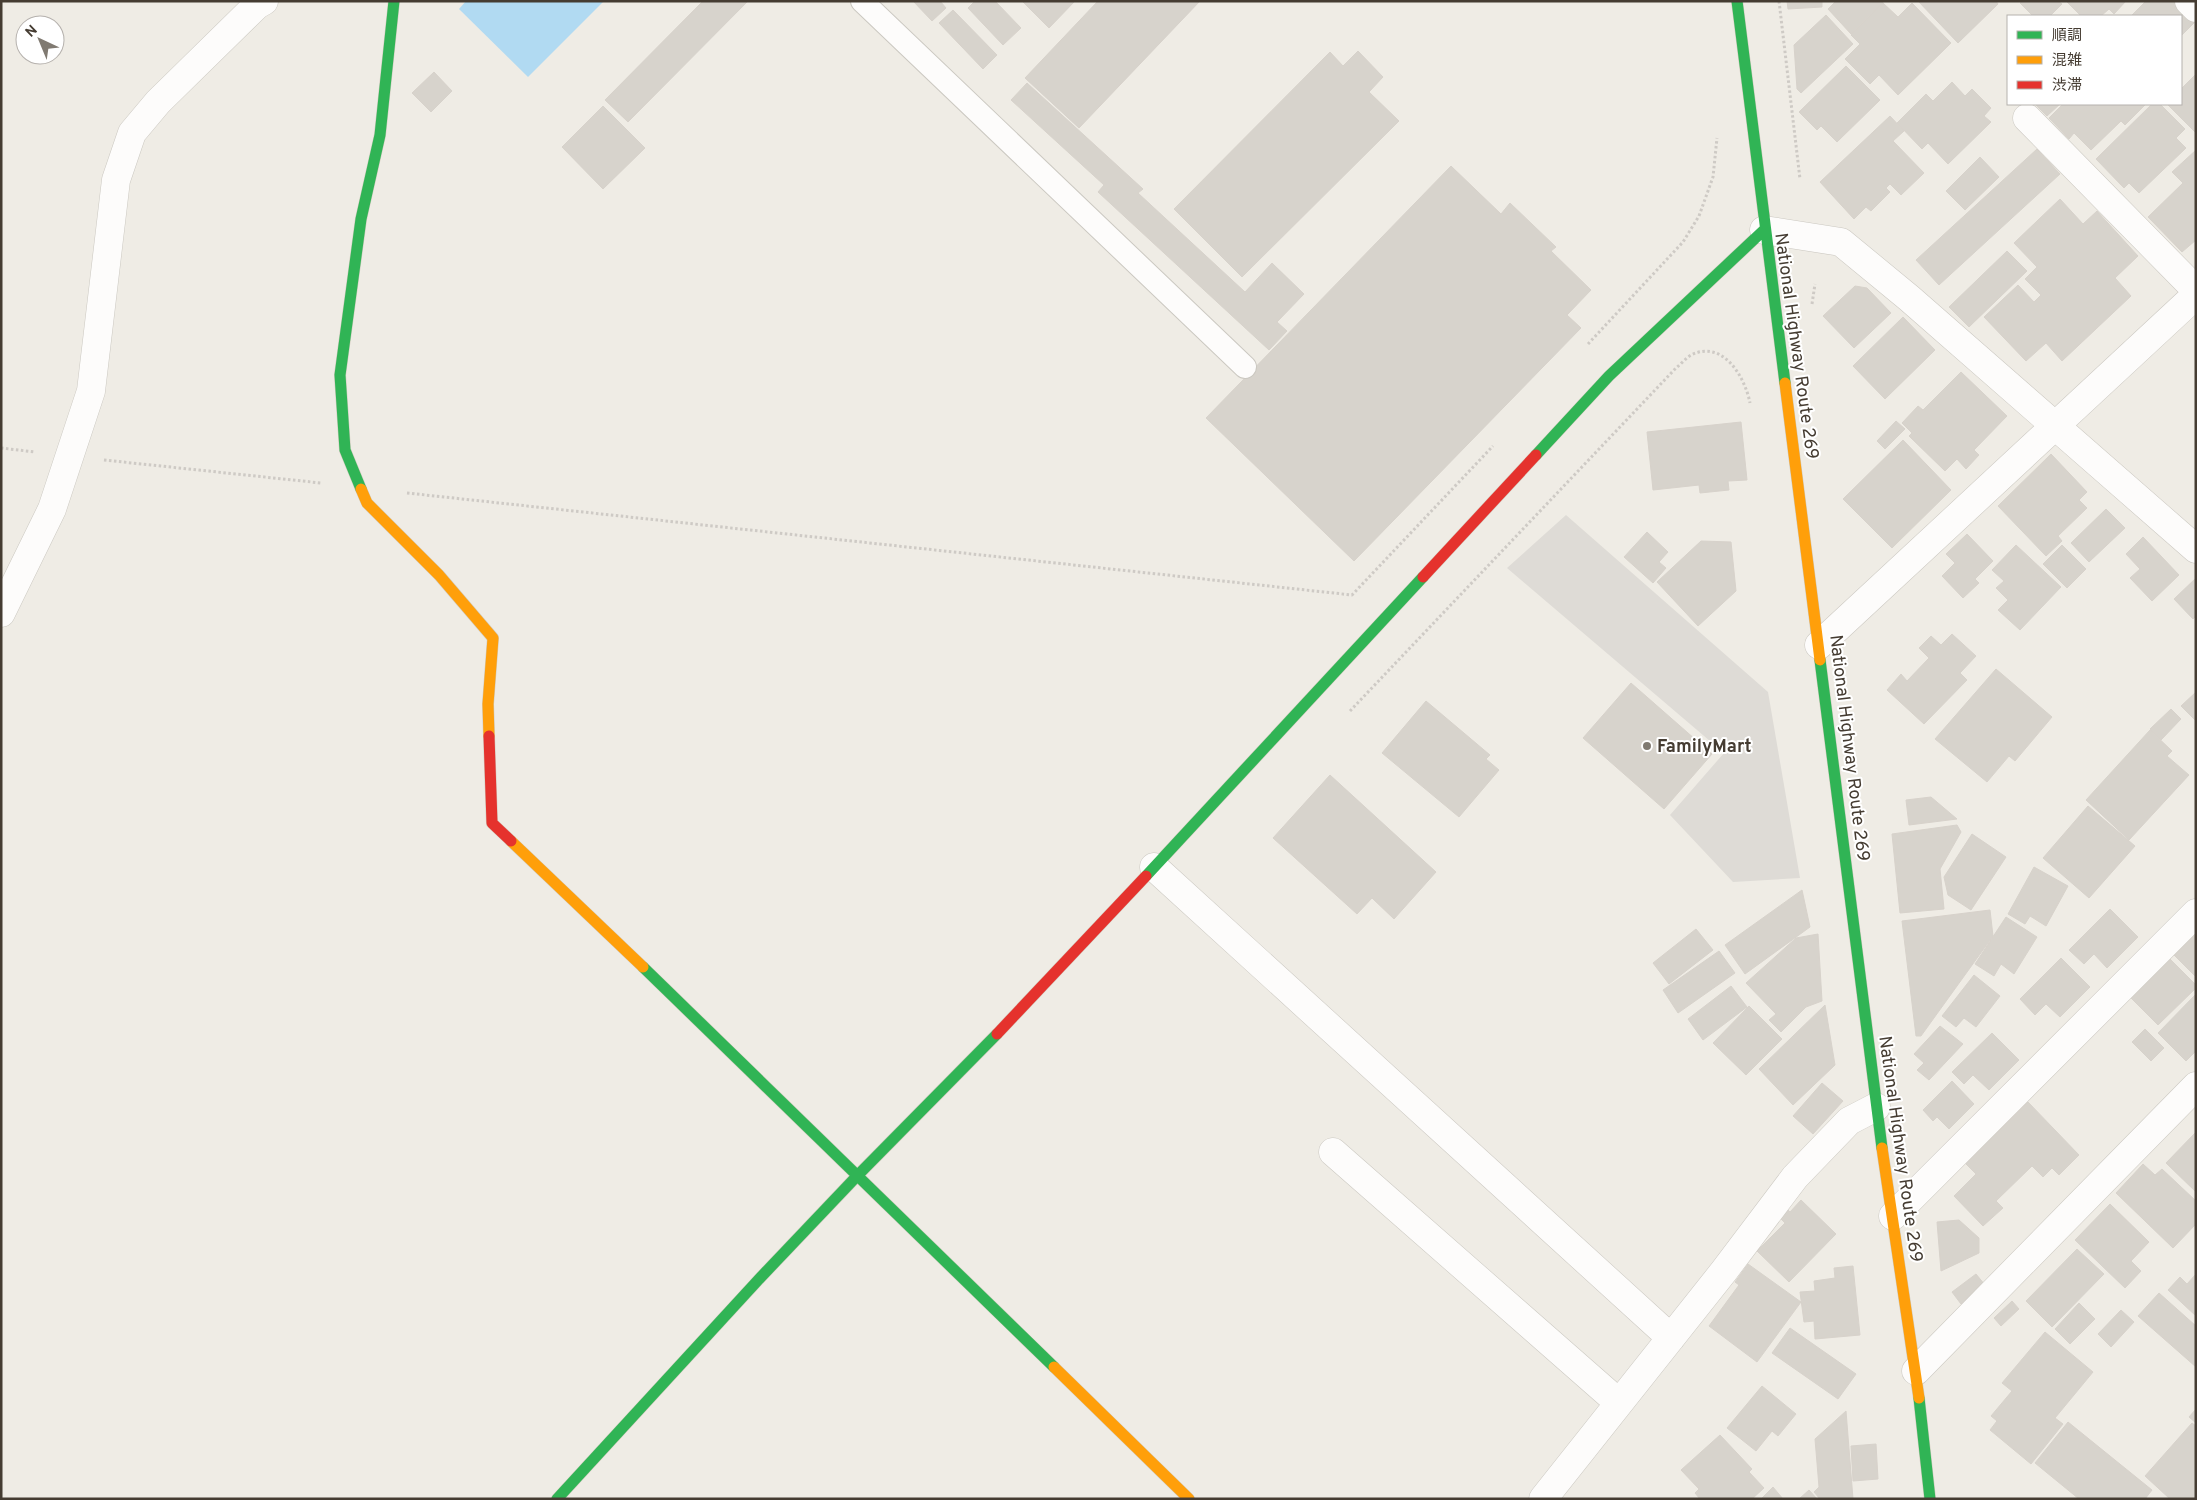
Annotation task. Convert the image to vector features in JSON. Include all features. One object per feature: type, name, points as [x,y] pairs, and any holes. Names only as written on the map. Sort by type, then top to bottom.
[{"type":"main road","points":[[394,1],[380,136],[361,219],[340,376],[345,450],[367,503],[439,575],[493,638],[488,704],[492,823],[785,1104],[1189,1499]]},
{"type":"main road","name":"National Highway Route 269","points":[[1737,1],[1764,230],[1819,646],[1876,1107],[1916,1371],[1930,1499]]},
{"type":"main road","points":[[557,1499],[857,1176],[1034,996],[1609,376],[1764,230]]},
{"type":"street","points":[[1,613],[52,509],[91,391],[116,180],[132,133],[158,102],[257,5],[264,1]]},
{"type":"street","points":[[2190,1],[2196,8]]},
{"type":"street","points":[[2027,118],[2196,290]]},
{"type":"street","points":[[1764,230],[1841,242],[1910,298],[2196,549]]},
{"type":"street","points":[[1819,646],[2196,295]]},
{"type":"street","points":[[1154,867],[1671,1338]]},
{"type":"street","points":[[1893,1216],[2196,913]]},
{"type":"street","points":[[1916,1371],[2196,1086]]},
{"type":"street","points":[[1543,1499],[1671,1338],[1795,1177],[1849,1121],[1876,1107]]},
{"type":"street","points":[[1333,1152],[1619,1403]]},
{"type":"lane","points":[[862,1],[1245,367]]},
{"type":"path","points":[[1779,1],[1800,179]]},
{"type":"path","points":[[1581,352],[1683,242],[1699,216],[1712,177],[1717,134]]},
{"type":"path","points":[[1346,715],[1676,368],[1692,355],[1710,351],[1724,357],[1736,369],[1748,396],[1751,412]]},
{"type":"path","points":[[398,492],[1352,595],[1493,445]]},
{"type":"path","points":[[1,448],[41,453]]},
{"type":"path","points":[[101,459],[329,484]]},
{"type":"shaded area","points":[[1566,515],[1768,692],[1800,878],[1733,882],[1670,815],[1724,753],[1507,568]]},
{"type":"water","points":[[466,1],[604,1],[528,77],[459,9]]},
{"type":"building","points":[[703,1],[748,1],[628,122],[605,100]]},
{"type":"building","points":[[913,1],[940,1],[946,8],[932,21]]},
{"type":"building","points":[[975,1],[995,1],[1021,28],[1003,45],[968,8]]},
{"type":"building","points":[[1022,1],[1075,1],[1049,28]]},
{"type":"building","points":[[1098,1],[1200,1],[1079,128],[1025,78]]},
{"type":"building","points":[[1787,1],[1822,1],[1822,7],[1788,9]]},
{"type":"building","points":[[1836,1],[1882,1],[1883,3],[1851,34],[1828,9]]},
{"type":"building","points":[[1918,1],[1996,1],[1998,4],[1958,43]]},
{"type":"building","points":[[2023,1],[2058,1],[2062,4],[2051,15],[2032,15],[2020,3]]},
{"type":"building","points":[[2066,1],[2126,1],[2114,14],[2109,9],[2102,15],[2080,15]]},
{"type":"building","points":[[2146,1],[2173,1],[2194,23],[2182,35],[2182,15],[2132,15]]},
{"type":"building","points":[[1883,3],[1898,17],[1912,3],[1951,43],[1898,95],[1879,75],[1870,84],[1845,59],[1860,44],[1851,35]]},
{"type":"building","points":[[953,10],[997,55],[983,69],[939,23]]},
{"type":"building","points":[[1826,15],[1853,44],[1801,93],[1797,89],[1794,45]]},
{"type":"building","points":[[1358,51],[1383,77],[1369,92],[1399,121],[1242,277],[1174,209],[1330,52],[1343,66]]},
{"type":"building","points":[[1846,66],[1880,100],[1837,142],[1821,126],[1817,130],[1799,112]]},
{"type":"building","points":[[434,72],[452,91],[431,112],[412,93]]},
{"type":"building","points":[[2196,74],[2196,133],[2168,105],[2182,105],[2182,88]]},
{"type":"building","points":[[1952,82],[1965,96],[1972,89],[1991,108],[1984,116],[1991,122],[1948,164],[1928,143],[1922,149],[1897,123],[1926,94],[1933,101]]},
{"type":"building","points":[[1027,83],[1143,189],[1138,193],[1245,292],[1272,263],[1304,294],[1277,322],[1287,331],[1269,350],[1098,192],[1104,185],[1011,100]]},
{"type":"building","points":[[2036,105],[2059,105],[2047,116]]},
{"type":"building","points":[[2062,105],[2145,105],[2125,125],[2121,121],[2091,150],[2074,133],[2069,139],[2049,118]]},
{"type":"building","points":[[2151,105],[2161,105],[2185,129],[2176,138],[2186,148],[2139,193],[2129,183],[2124,188],[2096,159]]},
{"type":"building","points":[[603,106],[645,148],[603,189],[562,147]]},
{"type":"building","points":[[1890,116],[1904,131],[1893,141],[1924,173],[1901,195],[1890,184],[1886,188],[1890,192],[1871,211],[1866,207],[1854,219],[1820,182]]},
{"type":"building","points":[[2037,149],[2060,174],[1939,285],[1916,260]]},
{"type":"building","points":[[2196,150],[2196,240],[2182,252],[2148,217],[2183,183],[2172,172]]},
{"type":"building","points":[[1980,157],[1999,177],[1965,210],[1946,191]]},
{"type":"building","points":[[1451,166],[1501,214],[1510,203],[1556,247],[1551,251],[1591,290],[1567,315],[1581,328],[1354,561],[1206,418]]},
{"type":"building","points":[[2060,199],[2083,224],[2097,211],[2138,256],[2115,278],[2131,296],[2062,361],[2046,343],[2026,361],[1984,317],[2018,285],[2034,302],[2041,295],[2025,279],[2037,267],[2014,243]]},
{"type":"building","points":[[2007,251],[2027,271],[1969,327],[1949,307]]},
{"type":"building","points":[[1855,286],[1867,288],[1891,313],[1854,348],[1823,316]]},
{"type":"building","points":[[1903,317],[1935,350],[1885,399],[1853,366]]},
{"type":"building","points":[[1961,372],[2007,416],[1974,450],[1979,455],[1966,469],[1957,459],[1945,471],[1909,436],[1912,433],[1902,423],[1918,406],[1923,410]]},
{"type":"building","points":[[1896,421],[1905,429],[1885,449],[1877,441]]},
{"type":"building","points":[[1741,422],[1747,480],[1728,481],[1729,490],[1700,493],[1699,485],[1653,490],[1647,432]]},
{"type":"building","points":[[1903,440],[1951,490],[1892,548],[1843,499]]},
{"type":"building","points":[[2051,454],[2087,492],[2079,500],[2087,508],[2058,536],[2062,541],[2046,556],[1998,506]]},
{"type":"building","points":[[2106,509],[2125,528],[2089,562],[2071,543]]},
{"type":"building","points":[[1647,532],[1668,552],[1659,562],[1666,568],[1653,583],[1624,557]]},
{"type":"building","points":[[1967,534],[1993,561],[1975,579],[1979,583],[1963,598],[1942,576],[1955,563],[1946,554]]},
{"type":"building","points":[[2143,537],[2179,575],[2152,601],[2130,578],[2140,569],[2126,554]]},
{"type":"building","points":[[1701,541],[1731,542],[1736,591],[1698,626],[1657,582]]},
{"type":"building","points":[[2016,545],[2061,587],[2020,630],[1998,610],[2008,600],[1996,588],[2004,581],[1992,570]]},
{"type":"building","points":[[2062,545],[2086,569],[2067,588],[2043,564]]},
{"type":"building","points":[[2196,578],[2196,616],[2193,619],[2174,599]]},
{"type":"building","points":[[1952,634],[1976,656],[1960,673],[1967,680],[1924,724],[1887,690],[1901,674],[1907,681],[1929,658],[1919,648],[1931,636],[1941,645]]},
{"type":"building","points":[[1996,669],[2052,717],[2015,761],[2009,756],[1987,782],[1935,739]]},
{"type":"building","name":"FamilyMart","points":[[1631,683],[1712,754],[1664,809],[1583,738]]},
{"type":"building","points":[[2196,692],[2196,721],[2181,706]]},
{"type":"building","points":[[1426,701],[1490,755],[1486,759],[1499,770],[1459,817],[1382,753]]},
{"type":"building","points":[[2171,709],[2181,719],[2161,740],[2150,729]]},
{"type":"building","points":[[2150,730],[2172,751],[2167,756],[2189,775],[2129,840],[2086,800]]},
{"type":"building","points":[[1330,775],[1436,872],[1394,919],[1372,898],[1357,914],[1273,838]]},
{"type":"building","points":[[1931,797],[1957,819],[1909,825],[1906,800]]},
{"type":"building","points":[[2088,806],[2135,846],[2089,898],[2043,858]]},
{"type":"building","points":[[1957,825],[1961,832],[1940,869],[1944,909],[1900,913],[1892,834]]},
{"type":"building","points":[[1972,834],[2006,857],[1971,910],[1948,895],[1944,877]]},
{"type":"building","points":[[2034,867],[2068,886],[2046,926],[2030,916],[2025,924],[2008,914]]},
{"type":"building","points":[[1802,890],[1810,927],[1745,974],[1725,945]]},
{"type":"building","points":[[2110,909],[2138,937],[2107,968],[2094,954],[2084,964],[2069,950]]},
{"type":"building","points":[[1990,910],[1993,936],[1921,1036],[1916,1036],[1902,921]]},
{"type":"building","points":[[2006,917],[2037,937],[2014,974],[2001,964],[1994,976],[1975,964]]},
{"type":"building","points":[[2196,928],[2196,977],[2171,952]]},
{"type":"building","points":[[1696,929],[1713,950],[1669,984],[1653,963]]},
{"type":"building","points":[[1818,934],[1822,1001],[1806,1007],[1781,1032],[1769,1020],[1776,1014],[1746,983],[1796,938]]},
{"type":"building","points":[[1719,951],[1735,973],[1678,1013],[1663,990]]},
{"type":"building","points":[[2167,956],[2196,985],[2196,988],[2158,1025],[2128,995]]},
{"type":"building","points":[[2061,958],[2090,987],[2060,1017],[2046,1004],[2035,1015],[2020,999]]},
{"type":"building","points":[[1974,975],[2000,996],[1976,1027],[1964,1018],[1956,1027],[1942,1016]]},
{"type":"building","points":[[1731,986],[1747,1007],[1703,1040],[1688,1019]]},
{"type":"building","points":[[2196,994],[2196,1051],[2186,1061],[2158,1033]]},
{"type":"building","points":[[1825,1005],[1835,1065],[1793,1105],[1759,1069]]},
{"type":"building","points":[[1749,1006],[1782,1039],[1746,1075],[1713,1043]]},
{"type":"building","points":[[1940,1026],[1963,1044],[1929,1080],[1917,1070],[1924,1063],[1914,1054]]},
{"type":"building","points":[[2145,1029],[2164,1048],[2151,1061],[2132,1042]]},
{"type":"building","points":[[1992,1033],[2019,1060],[1989,1090],[1973,1075],[1964,1084],[1952,1072]]},
{"type":"building","points":[[1952,1081],[1974,1104],[1949,1129],[1937,1117],[1933,1121],[1923,1110]]},
{"type":"building","points":[[1822,1083],[1843,1101],[1813,1134],[1793,1116]]},
{"type":"building","points":[[2028,1102],[2079,1155],[2059,1175],[2052,1168],[2043,1177],[2032,1166],[1996,1201],[2003,1208],[1983,1226],[1954,1196],[1976,1174],[1965,1163]]},
{"type":"building","points":[[2196,1132],[2196,1192],[2166,1163]]},
{"type":"building","points":[[2143,1164],[2155,1175],[2162,1169],[2196,1201],[2196,1224],[2173,1248],[2116,1193]]},
{"type":"building","points":[[1801,1200],[1836,1234],[1789,1282],[1757,1251],[1785,1223],[1779,1217],[1787,1209],[1790,1212]]},
{"type":"building","points":[[2110,1204],[2149,1242],[2131,1261],[2141,1271],[2125,1288],[2075,1240]]},
{"type":"building","points":[[1959,1220],[1979,1238],[1979,1253],[1941,1271],[1937,1222]]},
{"type":"building","points":[[2077,1249],[2104,1274],[2052,1327],[2026,1301]]},
{"type":"building","points":[[1748,1264],[1801,1302],[1757,1362],[1709,1326],[1739,1285],[1735,1282]]},
{"type":"building","points":[[1853,1266],[1860,1335],[1815,1339],[1814,1321],[1804,1322],[1800,1292],[1815,1291],[1814,1281],[1835,1278],[1834,1268]]},
{"type":"building","points":[[1976,1274],[1985,1285],[1961,1304],[1952,1292]]},
{"type":"building","points":[[2196,1274],[2196,1316],[2168,1290],[2180,1277],[2187,1284]]},
{"type":"building","points":[[2159,1293],[2196,1326],[2196,1367],[2138,1316]]},
{"type":"building","points":[[2012,1301],[2019,1309],[2001,1326],[1994,1318]]},
{"type":"building","points":[[2079,1303],[2095,1319],[2070,1344],[2055,1329]]},
{"type":"building","points":[[2121,1310],[2134,1322],[2111,1347],[2098,1334]]},
{"type":"building","points":[[1790,1328],[1856,1374],[1838,1399],[1772,1353]]},
{"type":"building","points":[[2045,1332],[2093,1372],[2055,1418],[2063,1424],[2031,1464],[1990,1430],[1997,1421],[1991,1416],[2012,1391],[2002,1383]]},
{"type":"building","points":[[1762,1386],[1796,1414],[1778,1436],[1772,1431],[1756,1451],[1727,1428]]},
{"type":"building","points":[[2196,1409],[2196,1423],[2189,1417]]},
{"type":"building","points":[[1846,1411],[1853,1499],[1820,1499],[1814,1492],[1819,1487],[1815,1439]]},
{"type":"building","points":[[2068,1422],[2152,1490],[2145,1499],[2079,1499],[2035,1463]]},
{"type":"building","points":[[2192,1423],[2196,1426],[2196,1499],[2170,1499],[2145,1476]]},
{"type":"building","points":[[1720,1435],[1752,1469],[1749,1472],[1764,1488],[1752,1499],[1700,1499],[1695,1493],[1699,1489],[1681,1470]]},
{"type":"building","points":[[1876,1444],[1878,1479],[1853,1481],[1851,1446]]},
{"type":"building","points":[[1773,1487],[1783,1499],[1761,1499]]},
{"type":"building","points":[[1809,1490],[1817,1499],[1799,1499]]},
{"type":"traffic: fast","points":[[361,489],[345,450],[340,375],[361,219],[380,135],[394,1]]},
{"type":"traffic: fast","points":[[1737,1],[1785,383]]},
{"type":"traffic: fast","points":[[1536,455],[1609,376],[1764,230]]},
{"type":"traffic: fast","points":[[1146,876],[1423,577]]},
{"type":"traffic: fast","points":[[1820,660],[1882,1148]]},
{"type":"traffic: fast","points":[[643,967],[1054,1367]]},
{"type":"traffic: fast","points":[[557,1499],[761,1277],[997,1034]]},
{"type":"traffic: fast","points":[[1919,1398],[1930,1499]]},
{"type":"traffic: slow","points":[[1785,383],[1820,660]]},
{"type":"traffic: slow","points":[[361,489],[367,503],[439,575],[493,638],[488,704],[489,736]]},
{"type":"traffic: slow","points":[[511,841],[643,967]]},
{"type":"traffic: slow","points":[[1882,1148],[1919,1398]]},
{"type":"traffic: slow","points":[[1054,1367],[1189,1499]]},
{"type":"traffic: jam","points":[[1423,577],[1536,455]]},
{"type":"traffic: jam","points":[[489,736],[492,823],[511,841]]},
{"type":"traffic: jam","points":[[997,1034],[1146,876]]},
{"type":"place","name":"FamilyMart","points":[[1647,746]]}]
